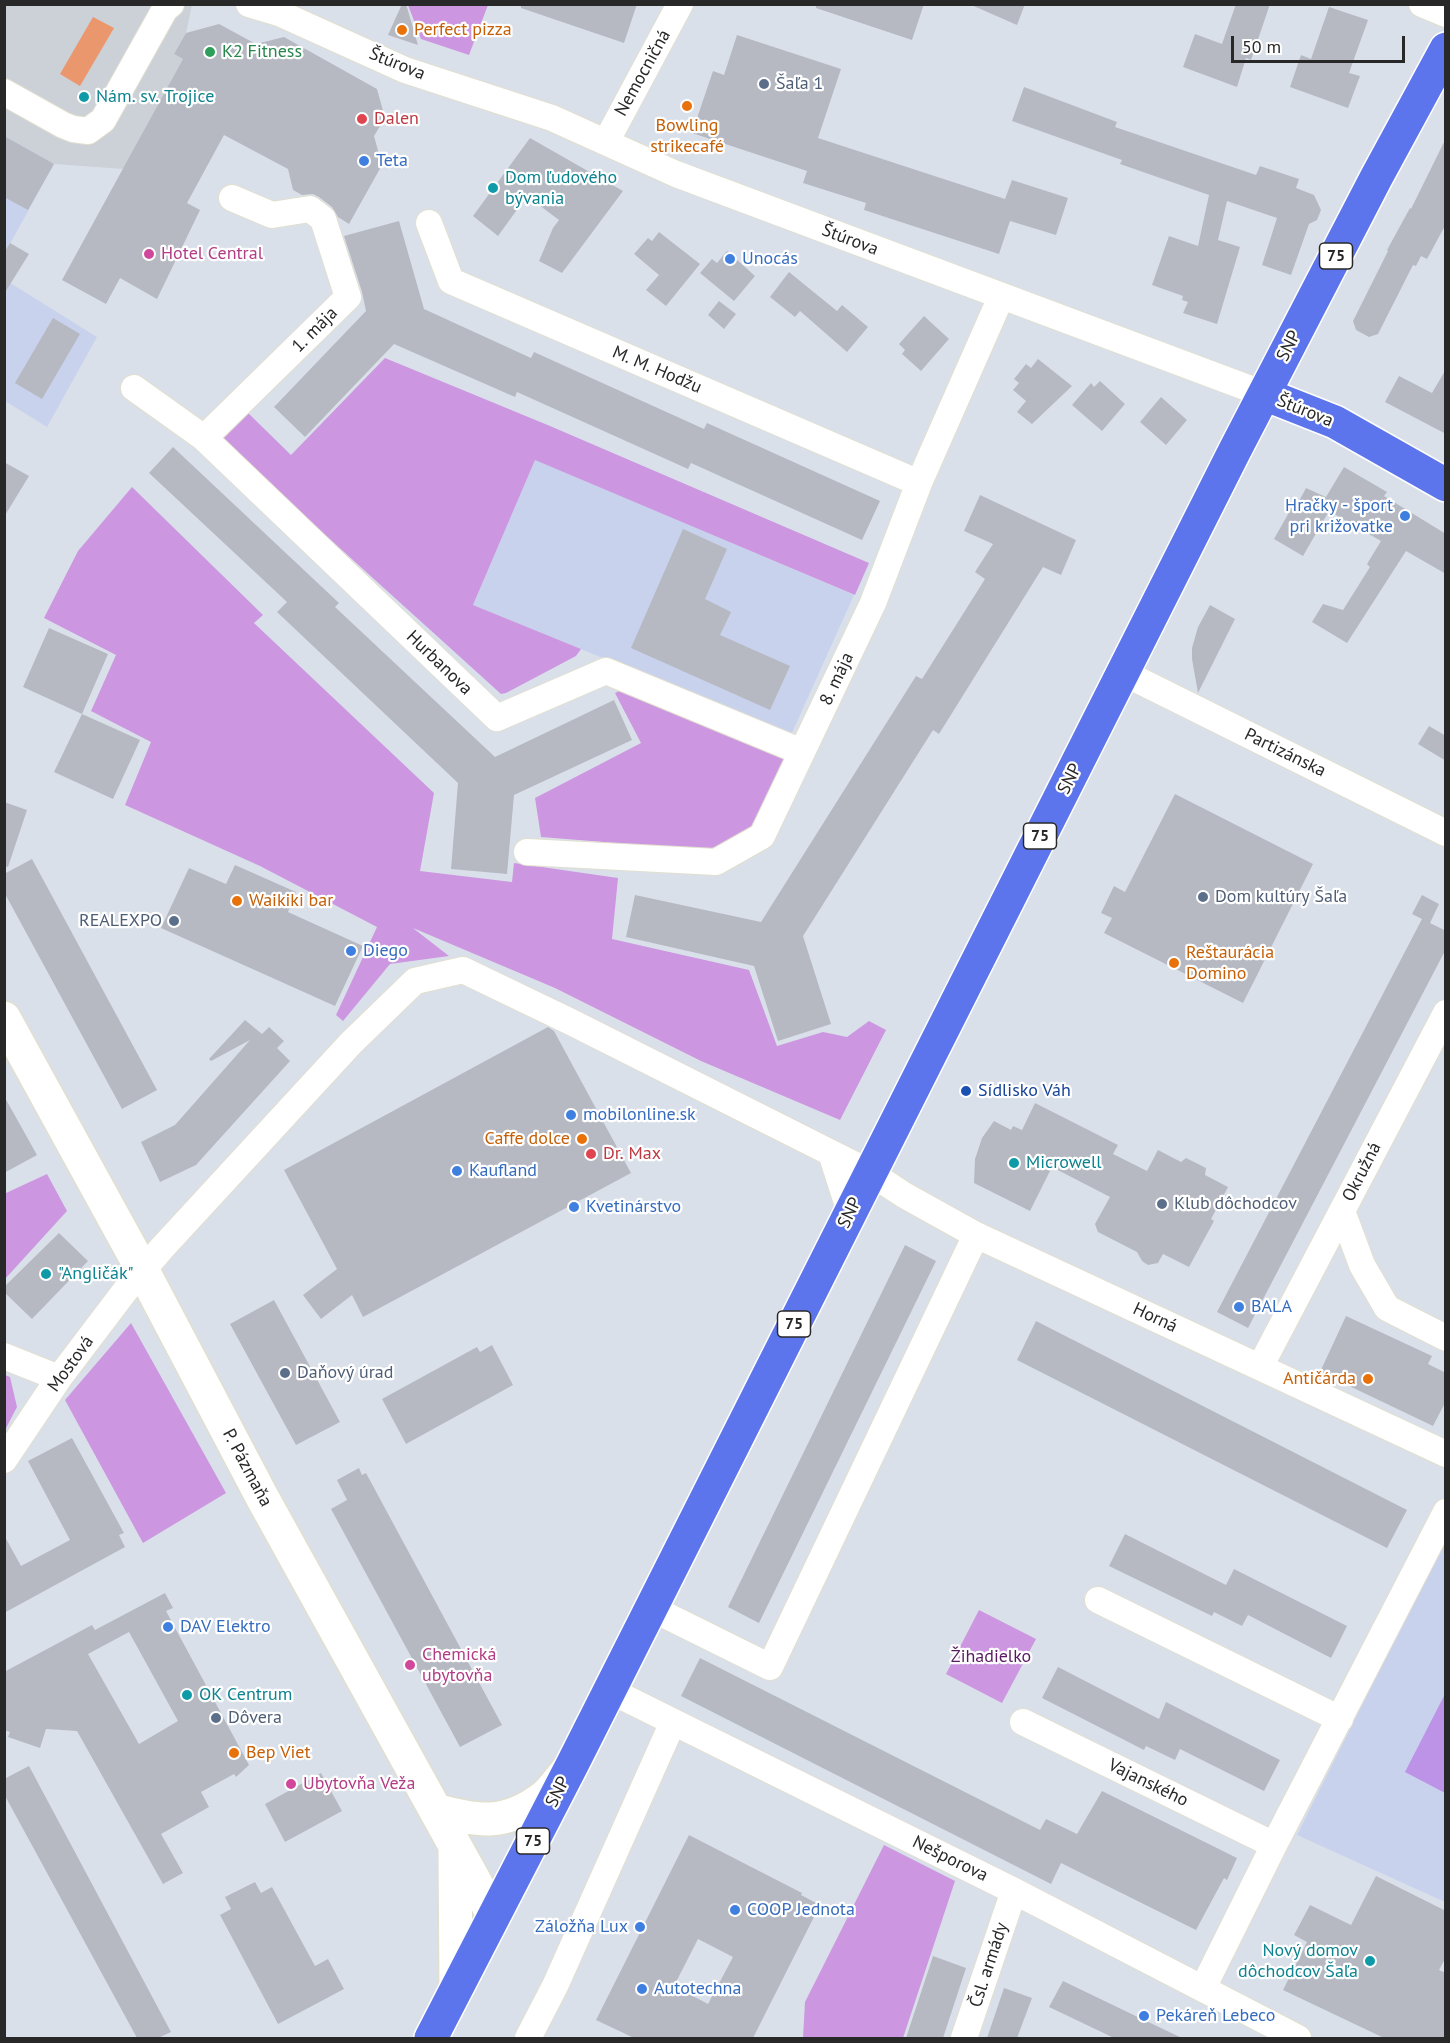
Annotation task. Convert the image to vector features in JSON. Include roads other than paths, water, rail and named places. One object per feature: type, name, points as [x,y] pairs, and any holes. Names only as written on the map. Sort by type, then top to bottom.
[{"type":"main road","name":"SNP","points":[[430,2038],[572,1765],[869,1172],[1264,394],[1446,49]]},
{"type":"main road","name":"Štúrova","points":[[1264,394],[1335,422],[1446,485]]},
{"type":"main road","name":"P. Pázmaňa","points":[[4,1018],[143,1270],[262,1497],[494,1916]]},
{"type":"main road","points":[[436,1810],[467,1819],[491,1821],[518,1812],[544,1797],[572,1765]]},
{"type":"main road","points":[[455,1845],[456,1988]]},
{"type":"street","points":[[4,92],[63,125],[88,131],[103,120],[165,9],[171,4]]},
{"type":"street","name":"Štúrova","points":[[249,4],[281,9],[405,70],[552,118],[676,174],[1264,394]]},
{"type":"street","name":"Nemocničná","points":[[606,142],[680,4]]},
{"type":"street","points":[[1422,4],[1446,14]]},
{"type":"street","name":"1. mája","points":[[204,438],[348,297],[323,219],[310,209],[272,215],[232,198]]},
{"type":"street","name":"M. M. Hodžu","points":[[429,223],[451,281],[919,483]]},
{"type":"street","name":"8. mája","points":[[527,852],[716,862],[762,836],[873,603],[919,483],[1001,297]]},
{"type":"street","name":"Hurbanova","points":[[134,388],[204,438],[497,718],[606,671],[802,752]]},
{"type":"street","name":"Partizánska","points":[[1124,673],[1446,833]]},
{"type":"street","name":"Mostová","points":[[4,1460],[60,1378],[143,1270],[351,1042],[415,981],[463,970],[831,1153]]},
{"type":"street","name":"Okružná","points":[[1446,1013],[1342,1211],[1362,1265],[1387,1308],[1446,1338]]},
{"type":"street","points":[[831,1153],[850,1212]]},
{"type":"street","name":"Horná","points":[[831,1153],[869,1172],[904,1195],[976,1235],[1446,1454]]},
{"type":"street","points":[[1260,1367],[1342,1211]]},
{"type":"street","points":[[651,1608],[770,1667],[976,1235]]},
{"type":"street","points":[[4,1356],[60,1378]]},
{"type":"street","points":[[1203,1988],[1446,1512]]},
{"type":"street","points":[[1098,1600],[1340,1719]]},
{"type":"street","name":"Nešporova","points":[[609,1690],[1014,1891],[1203,1988],[1291,2037]]},
{"type":"street","points":[[528,2038],[569,1954],[673,1722]]},
{"type":"street","name":"Vajanského","points":[[1023,1722],[1274,1845]]},
{"type":"street","name":"Čsl. armády","points":[[964,2038],[1014,1891]]},
{"type":"place","name":"Perfect pizza","points":[[402,30]]},
{"type":"place","name":"K2 Fitness","points":[[210,52]]},
{"type":"place","name":"Šaľa 1","points":[[764,84]]},
{"type":"place","name":"Nám. sv. Trojice","points":[[84,97]]},
{"type":"place","name":"Bowling strikecafé","points":[[687,106]]},
{"type":"place","name":"Dalen","points":[[362,119]]},
{"type":"place","name":"Teta","points":[[364,161]]},
{"type":"place","name":"Dom ľudového bývania","points":[[493,188]]},
{"type":"place","name":"Hotel Central","points":[[149,254]]},
{"type":"place","name":"Unocás","points":[[730,259]]},
{"type":"place","name":"Hračky - šport pri križovatke","points":[[1405,516]]},
{"type":"place","name":"Dom kultúry Šaľa","points":[[1203,897]]},
{"type":"place","name":"Waikiki bar","points":[[237,901]]},
{"type":"place","name":"REALEXPO","points":[[174,921]]},
{"type":"place","name":"Diego","points":[[351,951]]},
{"type":"place","name":"Reštaurácia Domino","points":[[1174,963]]},
{"type":"place","name":"Sídlisko Váh","points":[[966,1091]]},
{"type":"place","name":"mobilonline.sk","points":[[571,1115]]},
{"type":"place","name":"Caffe dolce","points":[[582,1139]]},
{"type":"place","name":"Dr. Max","points":[[591,1154]]},
{"type":"place","name":"Microwell","points":[[1014,1163]]},
{"type":"place","name":"Kaufland","points":[[457,1171]]},
{"type":"place","name":"Klub dôchodcov","points":[[1162,1204]]},
{"type":"place","name":"Kvetinárstvo","points":[[574,1207]]},
{"type":"place","name":"\"Angličák\"","points":[[46,1274]]},
{"type":"place","name":"BALA","points":[[1239,1307]]},
{"type":"place","name":"Daňový úrad","points":[[285,1373]]},
{"type":"place","name":"Antičárda","points":[[1368,1379]]},
{"type":"place","name":"DAV Elektro","points":[[168,1627]]},
{"type":"place","name":"Chemická ubytovňa","points":[[410,1665]]},
{"type":"place","name":"OK Centrum","points":[[187,1695]]},
{"type":"place","name":"Dôvera","points":[[216,1718]]},
{"type":"place","name":"Bep Viet","points":[[234,1753]]},
{"type":"place","name":"Ubytovňa Veža","points":[[291,1784]]},
{"type":"place","name":"COOP Jednota","points":[[735,1910]]},
{"type":"place","name":"Záložňa Lux","points":[[640,1927]]},
{"type":"place","name":"Nový domov dôchodcov Šaľa","points":[[1370,1961]]},
{"type":"place","name":"Autotechna","points":[[642,1989]]},
{"type":"place","name":"Pekáreň Lebeco","points":[[1144,2016]]},
{"type":"park label","name":"Žihadielko","points":[[991,1657]]}]
